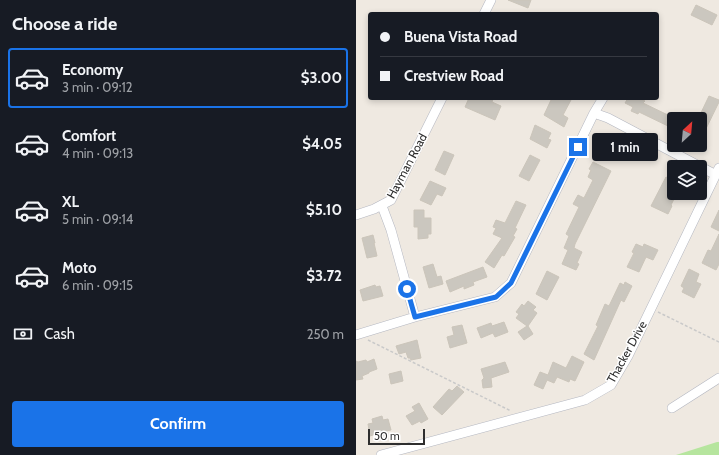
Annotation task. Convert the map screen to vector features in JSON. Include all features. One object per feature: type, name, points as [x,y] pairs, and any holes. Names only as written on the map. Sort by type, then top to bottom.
[{"type":"street","points":[[485,12],[491,0]]},
{"type":"street","name":"Hayman Road","points":[[356,215],[382,206],[391,200],[441,100]]},
{"type":"street","points":[[356,335],[415,317],[496,297],[511,283],[594,113],[602,100]]},
{"type":"street","points":[[594,113],[608,118],[717,171]]},
{"type":"street","name":"Thacker Drive","points":[[381,455],[413,451],[585,400],[611,385],[628,356],[717,171]]},
{"type":"street","points":[[382,206],[391,230],[415,317]]},
{"type":"street","points":[[672,408],[719,378]]},
{"type":"path","points":[[651,308],[719,342]]},
{"type":"path","points":[[356,335],[511,411]]},
{"type":"green space","points":[[719,442],[719,455],[676,455]]},
{"type":"building","points":[[508,0],[531,0],[528,8]]},
{"type":"building","points":[[696,5],[717,15],[712,25],[691,15]]},
{"type":"building","points":[[709,96],[719,100],[707,127],[707,112],[701,112]]},
{"type":"building","points":[[468,100],[492,100],[492,102],[501,106],[495,120],[465,107]]},
{"type":"building","points":[[551,100],[571,100],[563,115],[568,118],[564,127],[544,115]]},
{"type":"building","points":[[627,100],[645,101],[643,103],[667,115],[667,126],[639,112],[638,114],[631,111],[633,107],[625,103]]},
{"type":"building","points":[[535,125],[551,133],[548,139],[551,140],[547,148],[530,139]]},
{"type":"building","points":[[610,138],[620,144],[613,159],[599,152],[603,145],[606,147]]},
{"type":"building","points":[[444,151],[454,155],[445,175],[435,170]]},
{"type":"building","points":[[530,155],[540,160],[529,181],[519,176]]},
{"type":"building","points":[[593,162],[611,171],[575,244],[574,248],[582,252],[577,263],[579,264],[576,270],[562,264],[568,250],[564,248],[569,236],[566,234],[579,207],[573,204],[578,195],[584,198],[593,180],[588,177],[591,170],[589,169]]},
{"type":"building","points":[[667,178],[667,200],[674,200],[668,214],[651,206]]},
{"type":"building","points":[[430,181],[446,188],[442,196],[437,194],[431,205],[420,200]]},
{"type":"building","points":[[516,201],[526,205],[515,228],[517,229],[513,236],[515,237],[504,256],[502,255],[494,268],[485,262],[502,238],[493,234],[496,228],[493,227],[496,220],[505,223]]},
{"type":"building","points":[[414,210],[424,210],[424,218],[431,218],[431,234],[428,234],[428,238],[418,239],[418,227],[414,227]]},
{"type":"building","points":[[719,210],[719,231],[711,227]]},
{"type":"building","points":[[719,234],[719,264],[716,270],[702,263],[708,250],[711,251]]},
{"type":"building","points":[[373,235],[377,256],[367,258],[362,238]]},
{"type":"building","points":[[636,244],[643,247],[644,244],[658,250],[653,260],[646,257],[639,272],[627,267],[634,253],[632,252]]},
{"type":"building","points":[[433,264],[437,277],[441,276],[443,284],[429,288],[423,267]]},
{"type":"building","points":[[483,267],[487,277],[473,282],[474,285],[464,289],[464,286],[450,292],[446,281]]},
{"type":"building","points":[[689,269],[699,274],[696,282],[701,284],[694,298],[682,292],[684,288],[681,286]]},
{"type":"building","points":[[547,271],[559,277],[547,300],[536,294]]},
{"type":"building","points":[[625,282],[632,286],[624,302],[621,300],[594,360],[584,354],[598,326],[596,325],[605,304],[609,306],[620,283],[624,285]]},
{"type":"building","points":[[375,285],[376,287],[380,286],[383,296],[363,301],[360,290]]},
{"type":"building","points":[[528,301],[536,307],[533,310],[537,313],[528,326],[533,334],[524,340],[518,332],[527,326],[516,318],[519,314],[516,312],[522,304],[524,306]]},
{"type":"building","points":[[504,322],[508,332],[495,337],[493,333],[481,338],[477,328],[491,323],[492,326]]},
{"type":"building","points":[[462,325],[467,343],[450,348],[447,337],[454,335],[452,327]]},
{"type":"building","points":[[417,340],[421,358],[411,360],[408,358],[406,352],[399,354],[396,346]]},
{"type":"building","points":[[572,356],[584,362],[575,381],[570,379],[569,382],[557,377],[554,383],[547,380],[543,389],[534,385],[540,372],[548,375],[553,362],[566,368]]},
{"type":"building","points":[[374,359],[377,369],[362,376],[363,379],[356,380],[356,361],[366,360],[367,362]]},
{"type":"building","points":[[505,362],[509,372],[491,378],[492,387],[483,388],[482,380],[484,378],[481,369]]},
{"type":"building","points":[[401,371],[403,381],[391,384],[389,374]]},
{"type":"building","points":[[457,386],[464,392],[442,415],[433,407],[449,389],[452,391]]},
{"type":"building","points":[[419,403],[428,419],[421,423],[420,421],[412,425],[406,416],[415,411],[412,407]]},
{"type":"building","points":[[382,416],[383,420],[388,419],[391,430],[386,431],[387,434],[376,437],[376,434],[370,436],[368,424],[373,423],[372,419]]},
{"type":"route","points":[[407,289],[415,317],[496,297],[511,283],[578,147]]}]
